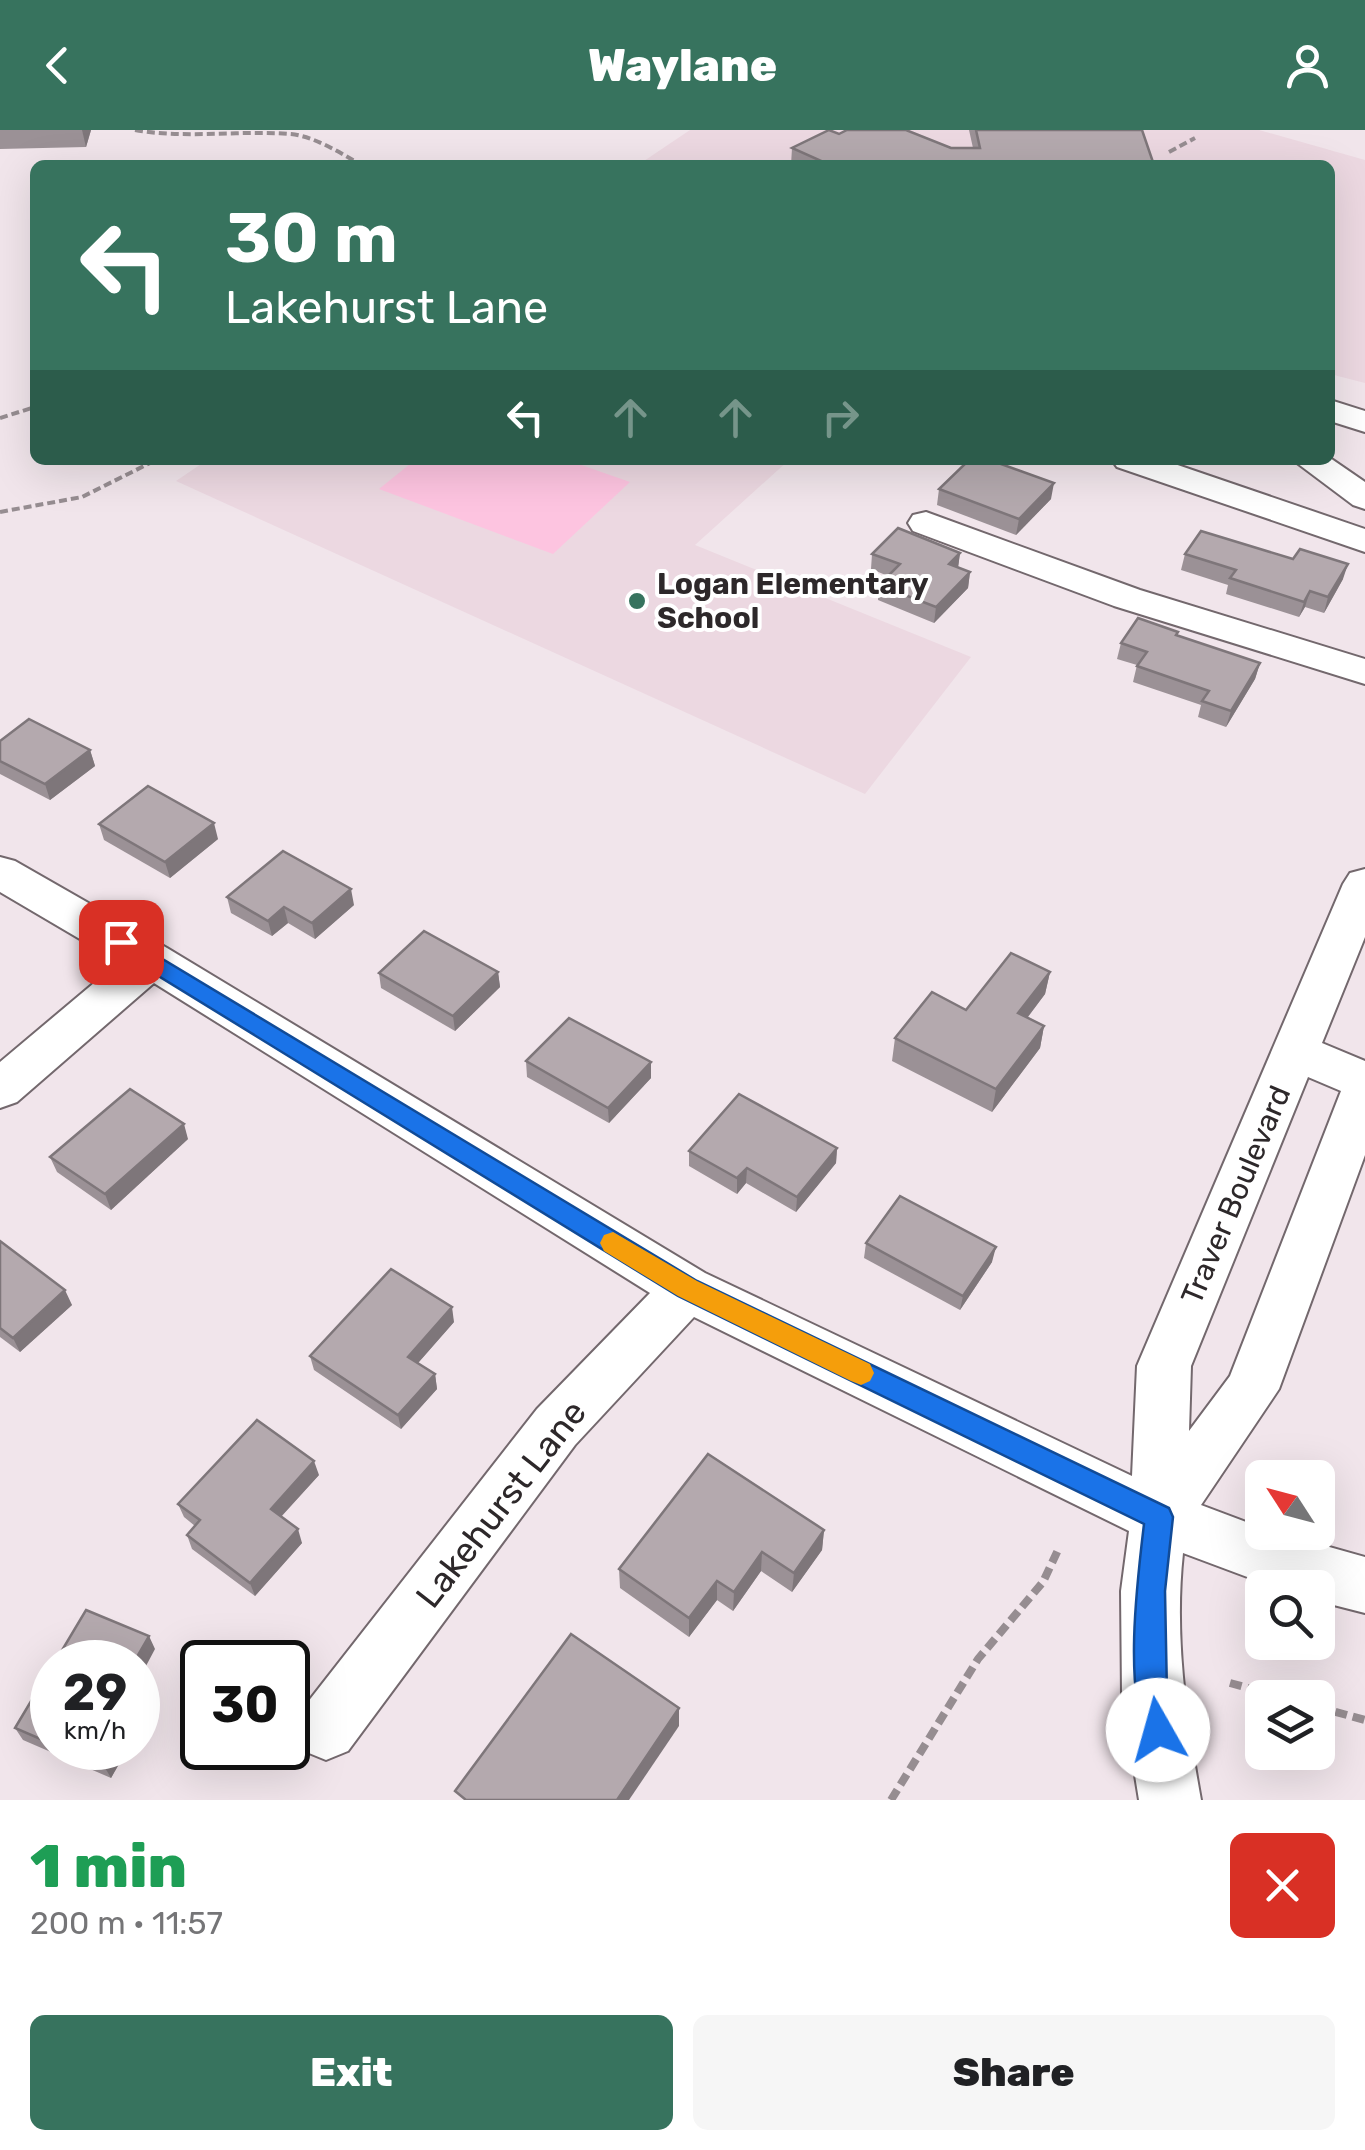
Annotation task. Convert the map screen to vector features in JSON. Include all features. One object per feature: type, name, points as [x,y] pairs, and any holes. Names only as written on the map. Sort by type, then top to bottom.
[{"type":"street","points":[[1335,412],[1365,422]]},
{"type":"street","points":[[1144,465],[1365,541]]},
{"type":"street","points":[[1317,465],[1365,498]]},
{"type":"street","points":[[926,523],[1127,598],[1365,672]]},
{"type":"street","points":[[0,872],[152,960],[687,1288],[1159,1517],[1301,1569],[1365,1585]]},
{"type":"street","name":"Traver Boulevard","points":[[1170,1800],[1152,1695],[1150,1591],[1159,1517],[1164,1366],[1365,884]]},
{"type":"street","points":[[0,1089],[152,960]]},
{"type":"street","points":[[1297,1052],[1365,1081]]},
{"type":"street","name":"Traver Boulevard","points":[[1159,1517],[1252,1389],[1365,1090]]},
{"type":"street","name":"Lakehurst Lane","points":[[326,1729],[556,1427],[687,1288]]},
{"type":"path","points":[[135,130],[158,134],[293,134],[352,160]]},
{"type":"path","points":[[1169,152],[1195,138]]},
{"type":"path","points":[[0,418],[30,409]]},
{"type":"path","points":[[0,512],[37,510],[90,498],[147,465]]},
{"type":"path","points":[[891,1800],[978,1659],[1042,1582],[1058,1550]]},
{"type":"path","points":[[1230,1682],[1245,1686]]},
{"type":"path","points":[[1335,1712],[1365,1720]]},
{"type":"shaded area","points":[[690,130],[1259,130],[1365,160],[1365,383],[1335,375],[1335,160],[645,160]]},
{"type":"shaded area","name":"Logan Elementary School","points":[[200,465],[783,465],[695,545],[971,657],[865,794],[176,481]]},
{"type":"shaded area","points":[[409,465],[581,465],[630,482],[553,554],[379,489]]},
{"type":"building","points":[[829,130],[839,134],[847,130],[906,130],[951,148],[980,148],[976,130],[1142,130],[1152,160],[819,160],[792,148]]},
{"type":"building","points":[[964,465],[1004,465],[1054,483],[1019,519],[939,489]]},
{"type":"building","points":[[898,528],[960,553],[949,564],[970,572],[936,607],[879,585],[900,564],[872,554]]},
{"type":"building","points":[[1201,531],[1293,559],[1300,549],[1348,564],[1328,597],[1310,591],[1304,602],[1230,578],[1236,570],[1185,554]]},
{"type":"building","points":[[1138,618],[1260,663],[1231,711],[1202,701],[1209,691],[1137,666],[1147,652],[1121,643]]},
{"type":"building","points":[[29,719],[90,750],[45,784],[0,761],[0,741]]},
{"type":"building","points":[[148,786],[214,823],[165,862],[99,824]]},
{"type":"building","points":[[283,851],[351,889],[312,923],[284,907],[268,921],[227,897]]},
{"type":"building","points":[[424,931],[498,972],[453,1016],[379,973]]},
{"type":"building","points":[[1011,953],[1050,972],[1018,1013],[1044,1026],[996,1089],[895,1038],[932,992],[966,1010]]},
{"type":"building","points":[[569,1018],[651,1062],[608,1108],[526,1061]]},
{"type":"building","points":[[130,1089],[184,1124],[105,1194],[50,1157]]},
{"type":"building","points":[[739,1094],[837,1148],[797,1197],[747,1168],[737,1178],[689,1151]]},
{"type":"building","points":[[900,1196],[996,1247],[963,1296],[866,1243]]},
{"type":"building","points":[[0,1241],[65,1290],[13,1338],[0,1328]]},
{"type":"building","points":[[391,1269],[452,1307],[408,1357],[435,1374],[398,1415],[310,1356]]},
{"type":"building","points":[[257,1420],[314,1461],[271,1509],[298,1529],[250,1583],[187,1535],[200,1520],[178,1504]]},
{"type":"building","points":[[708,1454],[824,1530],[794,1573],[762,1552],[734,1592],[717,1581],[689,1618],[619,1569]]},
{"type":"building","points":[[86,1610],[149,1636],[147,1640],[68,1640]]},
{"type":"building","points":[[571,1634],[679,1708],[617,1800],[466,1800],[455,1791]]},
{"type":"building","points":[[30,1703],[30,1734],[15,1728]]},
{"type":"slow traffic","points":[[613,1243],[687,1288],[861,1373]]},
{"type":"place","name":"Logan Elementary School","points":[[637,601]]},
{"type":"route","points":[[121,942],[687,1288],[1159,1517],[1150,1591],[1152,1695],[1158,1730]]}]
